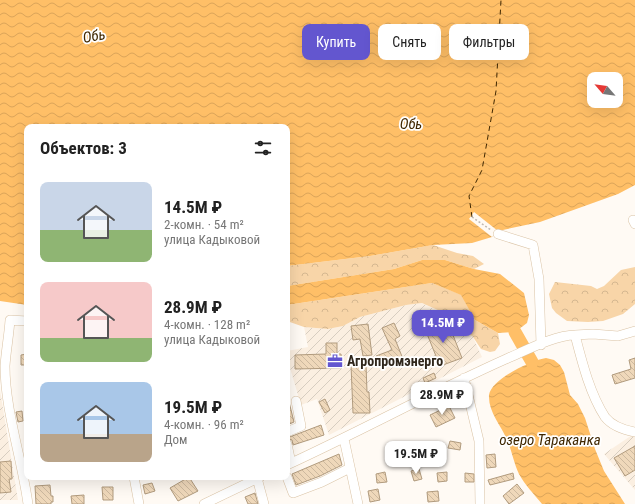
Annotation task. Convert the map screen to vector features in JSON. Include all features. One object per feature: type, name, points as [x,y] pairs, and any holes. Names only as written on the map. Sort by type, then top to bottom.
[{"type":"street","points":[[498,234],[533,245],[539,279],[537,346]]},
{"type":"street","points":[[24,321],[10,320],[3,366],[8,402],[28,504]]},
{"type":"street","points":[[290,464],[344,439],[464,378],[537,346],[568,335],[593,334],[618,336],[635,331]]},
{"type":"street","points":[[575,335],[589,384],[606,418],[620,428],[635,432]]},
{"type":"street","points":[[624,335],[635,340]]},
{"type":"street","points":[[464,378],[479,441],[480,504]]},
{"type":"street","points":[[290,431],[302,426],[296,401]]},
{"type":"street","points":[[344,439],[358,504]]},
{"type":"street","points":[[288,480],[293,493],[322,482],[350,468]]},
{"type":"street","points":[[135,480],[140,504]]},
{"type":"street","points":[[259,480],[264,504]]},
{"type":"street","points":[[204,504],[240,481]]},
{"type":"path","points":[[472,216],[498,234]]},
{"type":"shaded area","points":[[422,303],[449,315],[473,337],[482,357],[329,435],[317,399],[301,405],[290,368],[290,350],[308,347],[304,327],[328,329],[343,326],[360,317],[406,305]]},
{"type":"shaded area","points":[[0,390],[18,500],[0,500]]},
{"type":"shaded area","points":[[635,433],[635,490],[604,454]]},
{"type":"green space","points":[[433,245],[457,253],[473,256],[484,264],[474,269],[445,260],[422,260],[394,269],[290,286],[290,266],[370,256]]},
{"type":"green space","points":[[635,267],[635,304],[623,314],[603,321],[567,321],[552,308],[549,294],[555,282],[591,286],[597,289],[604,286],[621,270]]},
{"type":"green space","points":[[432,283],[462,295],[475,320],[498,333],[500,344],[495,351],[490,352],[481,349],[473,337],[449,315],[422,303],[406,305],[360,317],[343,326],[328,329],[304,327],[290,322],[290,305]]},
{"type":"water","name":"Обь","points":[[0,0],[635,0],[635,185],[618,194],[540,222],[498,231],[492,237],[472,243],[433,245],[370,256],[290,266],[290,124],[24,124],[24,305],[0,301]]},
{"type":"water","points":[[422,260],[445,260],[474,269],[500,274],[524,293],[529,315],[527,323],[515,332],[498,333],[475,320],[461,295],[432,283],[290,305],[290,286],[394,269]]},
{"type":"water","name":"озеро Тараканка","points":[[546,358],[554,360],[560,365],[564,372],[570,395],[578,404],[585,418],[604,471],[625,504],[542,504],[519,474],[507,440],[493,413],[489,401],[489,395],[491,389],[497,383],[513,371],[531,362]]},
{"type":"pier","points":[[474,212],[498,231],[496,234],[492,237],[469,219]]},
{"type":"building","points":[[429,321],[433,331],[449,325],[462,358],[440,366],[423,324]]},
{"type":"building","points":[[394,323],[400,336],[395,339],[403,359],[381,367],[376,356],[392,350],[382,328]]},
{"type":"building","points":[[368,324],[372,355],[363,356],[360,339],[353,340],[351,326]]},
{"type":"building","points":[[326,343],[337,343],[337,354],[341,354],[342,368],[295,369],[295,355],[326,354]]},
{"type":"building","points":[[24,354],[24,365],[21,365],[21,355]]},
{"type":"building","points":[[635,358],[635,378],[615,384],[612,375],[631,369],[629,360]]},
{"type":"building","points":[[351,365],[366,365],[367,392],[369,392],[370,413],[353,413]]},
{"type":"building","points":[[434,373],[436,378],[425,383],[423,378]]},
{"type":"building","points":[[325,399],[330,410],[325,413],[319,402]]},
{"type":"building","points":[[290,406],[294,422],[290,424]]},
{"type":"building","points":[[449,406],[455,418],[436,427],[430,415]]},
{"type":"building","points":[[22,411],[23,421],[18,422],[16,412]]},
{"type":"building","points":[[321,425],[324,435],[293,445],[290,437]]},
{"type":"building","points":[[450,441],[461,443],[460,450],[448,448]]},
{"type":"building","points":[[635,446],[635,470],[625,476],[614,458]]},
{"type":"building","points":[[339,454],[342,465],[320,476],[296,485],[292,474]]},
{"type":"building","points":[[495,454],[496,467],[487,468],[486,455]]},
{"type":"building","points":[[11,461],[12,479],[9,479],[11,492],[0,493],[0,462]]},
{"type":"building","points":[[419,469],[422,479],[414,481],[411,471]]},
{"type":"building","points":[[385,472],[387,482],[377,483],[376,474]]},
{"type":"building","points":[[447,472],[447,481],[438,482],[437,473]]},
{"type":"building","points":[[465,473],[474,474],[474,482],[465,482]]},
{"type":"building","points":[[513,473],[514,479],[490,485],[488,480]]},
{"type":"building","points":[[184,480],[191,480],[198,491],[178,501],[170,488]]},
{"type":"building","points":[[152,483],[155,491],[145,494],[143,485]]},
{"type":"building","points":[[517,484],[524,493],[509,504],[503,496]]},
{"type":"building","points":[[50,485],[53,502],[51,502],[51,504],[36,504],[35,486]]},
{"type":"building","points":[[102,487],[113,487],[113,500],[103,500]]},
{"type":"building","points":[[378,489],[380,500],[370,502],[368,491]]},
{"type":"building","points":[[438,491],[439,501],[428,502],[427,492]]},
{"type":"building","points":[[255,493],[258,504],[248,504],[245,497]]},
{"type":"building","points":[[84,495],[84,504],[72,504],[71,496]]},
{"type":"waterway","points":[[515,332],[532,362]]},
{"type":"ferry route","points":[[472,217],[469,196],[482,170],[496,91],[501,0]]},
{"type":"place","name":"Агропромэнерго","points":[[335,361]]}]
